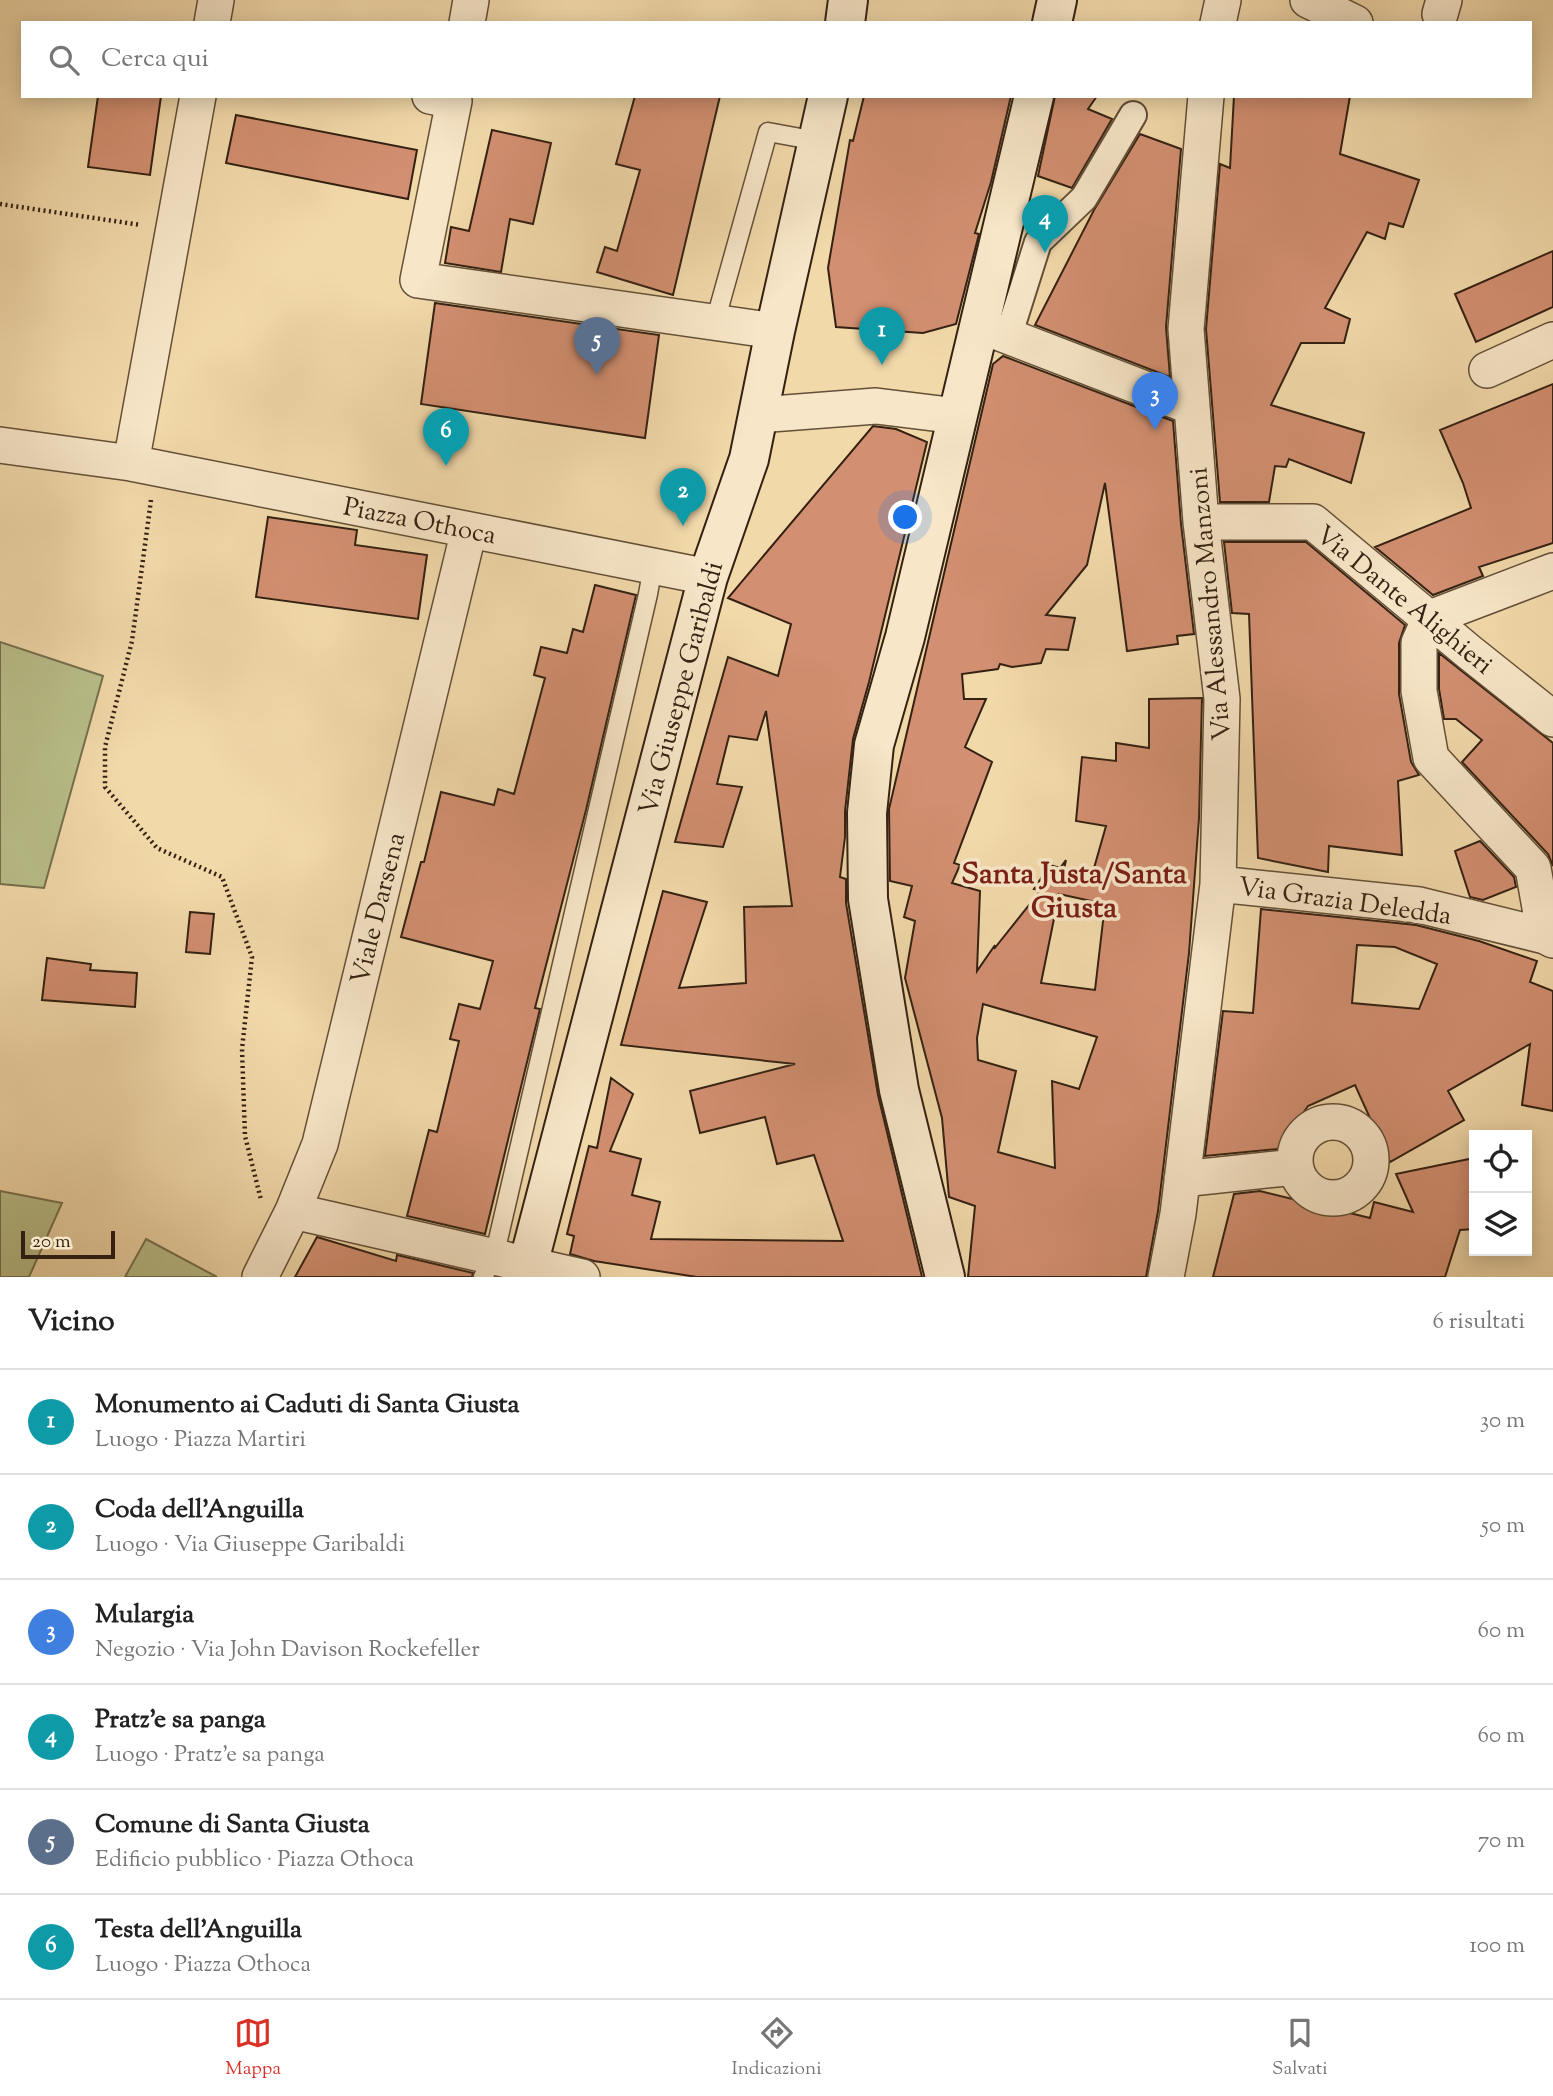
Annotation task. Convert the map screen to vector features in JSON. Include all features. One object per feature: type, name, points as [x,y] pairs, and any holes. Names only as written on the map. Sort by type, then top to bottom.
[{"type":"main road","points":[[845,21],[848,0]]},
{"type":"main road","points":[[1053,21],[1058,0]]},
{"type":"main road","name":"Via Giuseppe Garibaldi","points":[[507,1269],[708,577],[750,459],[775,331],[828,98]]},
{"type":"main road","points":[[945,1277],[900,1090],[868,899],[866,813],[874,745],[905,637],[957,416],[994,331],[1034,98]]},
{"type":"street","points":[[212,21],[216,0]]},
{"type":"street","points":[[467,21],[471,0]]},
{"type":"street","points":[[1218,21],[1223,0]]},
{"type":"street","points":[[1308,0],[1351,21]]},
{"type":"street","points":[[144,466],[174,230],[198,98]]},
{"type":"street","points":[[446,98],[418,279],[775,331]]},
{"type":"street","name":"Via Alessandro Manzoni","points":[[1166,1277],[1182,1179],[1218,884],[1222,699],[1201,522],[1186,329],[1206,98]]},
{"type":"street","points":[[1133,115],[1084,198],[1038,242],[994,331],[1192,407]]},
{"type":"street","points":[[1487,370],[1553,340]]},
{"type":"street","points":[[758,415],[876,406],[957,416]]},
{"type":"street","name":"Piazza Othoca","points":[[0,445],[144,466],[708,577]]},
{"type":"street","name":"Via Dante Alighieri","points":[[1201,522],[1313,522],[1553,719]]},
{"type":"street","name":"Viale Darsena","points":[[267,1263],[293,1211],[320,1144],[469,530]]},
{"type":"street","points":[[1549,938],[1533,868],[1431,758],[1419,691],[1419,643],[1430,618],[1553,571]]},
{"type":"street","name":"Via Grazia Deledda","points":[[1218,884],[1419,905],[1549,938]]},
{"type":"street","points":[[1182,1179],[1295,1167]]},
{"type":"street","points":[[293,1211],[507,1269],[582,1277]]},
{"type":"lane","points":[[715,322],[768,132],[817,141]]},
{"type":"lane","name":"Via Giuseppe Garibaldi","points":[[507,1269],[653,566]]},
{"type":"path","points":[[0,204],[174,230]]},
{"type":"path","points":[[144,466],[132,641],[105,747],[105,787],[157,848],[222,877],[252,957],[242,1049],[245,1136],[267,1263]]},
{"type":"green space","points":[[0,642],[103,676],[44,888],[0,884]]},
{"type":"green space","points":[[0,1191],[62,1203],[29,1277],[0,1277]]},
{"type":"green space","points":[[146,1239],[217,1277],[125,1277]]},
{"type":"building","points":[[98,98],[161,98],[150,175],[88,167]]},
{"type":"building","points":[[634,98],[720,98],[673,295],[597,272],[605,247],[617,251],[640,170],[616,164]]},
{"type":"building","points":[[864,98],[1011,98],[991,182],[975,233],[979,234],[956,324],[923,333],[836,327],[828,268],[850,140],[853,141]]},
{"type":"building","points":[[1055,98],[1096,98],[1088,109],[1112,119],[1072,188],[1038,176]]},
{"type":"building","points":[[1234,98],[1350,98],[1340,154],[1419,180],[1403,227],[1389,223],[1385,239],[1367,232],[1325,308],[1350,319],[1344,343],[1301,343],[1271,405],[1364,433],[1351,483],[1289,459],[1286,467],[1275,466],[1269,502],[1220,502],[1206,329],[1220,164],[1230,168]]},
{"type":"building","points":[[236,115],[417,150],[408,199],[226,163]]},
{"type":"building","points":[[492,130],[551,143],[533,224],[510,219],[501,272],[445,263],[451,227],[469,231]]},
{"type":"building","points":[[1140,134],[1181,149],[1166,327],[1170,377],[1035,325],[1094,210]]},
{"type":"building","points":[[1553,251],[1553,307],[1476,342],[1455,294]]},
{"type":"building","points":[[435,303],[659,335],[645,438],[421,404]]},
{"type":"building","points":[[1003,356],[1173,421],[1181,524],[1194,634],[1177,636],[1178,644],[1127,651],[1105,483],[1087,565],[1046,615],[1075,618],[1068,650],[1046,649],[1041,663],[1012,667],[1000,664],[998,669],[962,674],[964,699],[986,699],[965,747],[992,762],[954,863],[960,865],[952,883],[980,891],[977,971],[1041,890],[1034,889],[1050,865],[1060,868],[1066,860],[1064,869],[1092,875],[1106,826],[1076,821],[1082,757],[1116,761],[1116,743],[1149,748],[1149,699],[1202,698],[1199,818],[1189,953],[1158,1211],[1146,1277],[968,1277],[975,1206],[949,1197],[942,1118],[905,978],[915,921],[904,917],[912,886],[890,881],[889,809],[993,364]],"holes":[[[1059,894],[1105,904],[1095,990],[1041,983]],[[983,1004],[1097,1037],[1079,1089],[1052,1081],[1055,1168],[998,1152],[1016,1071],[978,1060],[977,1038]]]},
{"type":"building","points":[[1553,384],[1553,543],[1479,567],[1483,576],[1433,595],[1375,547],[1471,508],[1440,430]]},
{"type":"building","points":[[873,426],[896,429],[927,442],[853,739],[840,877],[846,879],[846,903],[878,1095],[922,1277],[697,1277],[594,1261],[570,1254],[574,1236],[567,1234],[589,1146],[597,1148],[611,1078],[633,1094],[610,1151],[641,1159],[632,1195],[660,1202],[651,1239],[843,1241],[814,1155],[777,1164],[765,1117],[700,1133],[690,1091],[795,1064],[621,1045],[663,891],[707,902],[679,988],[746,983],[744,907],[792,906],[766,711],[757,740],[729,736],[717,784],[742,787],[723,847],[675,842],[728,657],[778,676],[791,624],[728,598]]},
{"type":"building","points":[[268,517],[357,530],[355,545],[427,555],[418,619],[256,597]]},
{"type":"building","points":[[1224,542],[1306,542],[1405,625],[1399,643],[1399,694],[1411,762],[1419,775],[1398,781],[1402,855],[1329,846],[1328,872],[1258,858],[1249,614],[1232,613]]},
{"type":"building","points":[[595,585],[636,595],[586,810],[535,1008],[540,1009],[485,1234],[407,1216],[429,1130],[437,1132],[459,1041],[450,1039],[459,1004],[480,1009],[493,961],[401,937],[421,862],[424,862],[441,792],[494,805],[498,789],[514,794],[545,678],[534,675],[541,647],[567,653],[573,629],[583,632]]},
{"type":"building","points":[[1439,653],[1553,743],[1553,866],[1548,854],[1462,762],[1482,740],[1456,719],[1444,719],[1439,689]]},
{"type":"building","points":[[1480,841],[1514,877],[1516,887],[1483,900],[1470,897],[1455,851]]},
{"type":"building","points":[[1261,909],[1416,925],[1479,941],[1537,961],[1530,982],[1553,991],[1553,1111],[1522,1105],[1530,1044],[1448,1091],[1464,1120],[1390,1162],[1355,1085],[1308,1106],[1278,1149],[1205,1156],[1223,1011],[1253,1013]],"holes":[[[1357,945],[1395,947],[1437,964],[1419,1009],[1352,1003]]]},
{"type":"building","points":[[190,912],[214,914],[210,954],[186,952]]},
{"type":"building","points":[[47,958],[91,964],[90,970],[137,973],[135,1007],[42,1000]]},
{"type":"building","points":[[1469,1159],[1469,1229],[1460,1230],[1445,1277],[1213,1277],[1234,1194],[1260,1191],[1370,1218],[1374,1202],[1413,1212],[1396,1174]]},
{"type":"building","points":[[317,1237],[396,1261],[397,1255],[473,1273],[472,1277],[295,1277]]},
{"type":"place","name":"Pratz'e sa panga","points":[[1045,253]]},
{"type":"place","name":"Monumento ai Caduti di Santa Giusta","points":[[882,365]]},
{"type":"place","name":"Comune di Santa Giusta","points":[[597,375]]},
{"type":"place","name":"Mulargia","points":[[1155,430]]},
{"type":"place","name":"Testa dell'Anguilla","points":[[446,466]]},
{"type":"place","name":"Coda dell'Anguilla","points":[[683,526]]},
{"type":"district","name":"Santa Justa/Santa Giusta","points":[[1074,890]]}]
